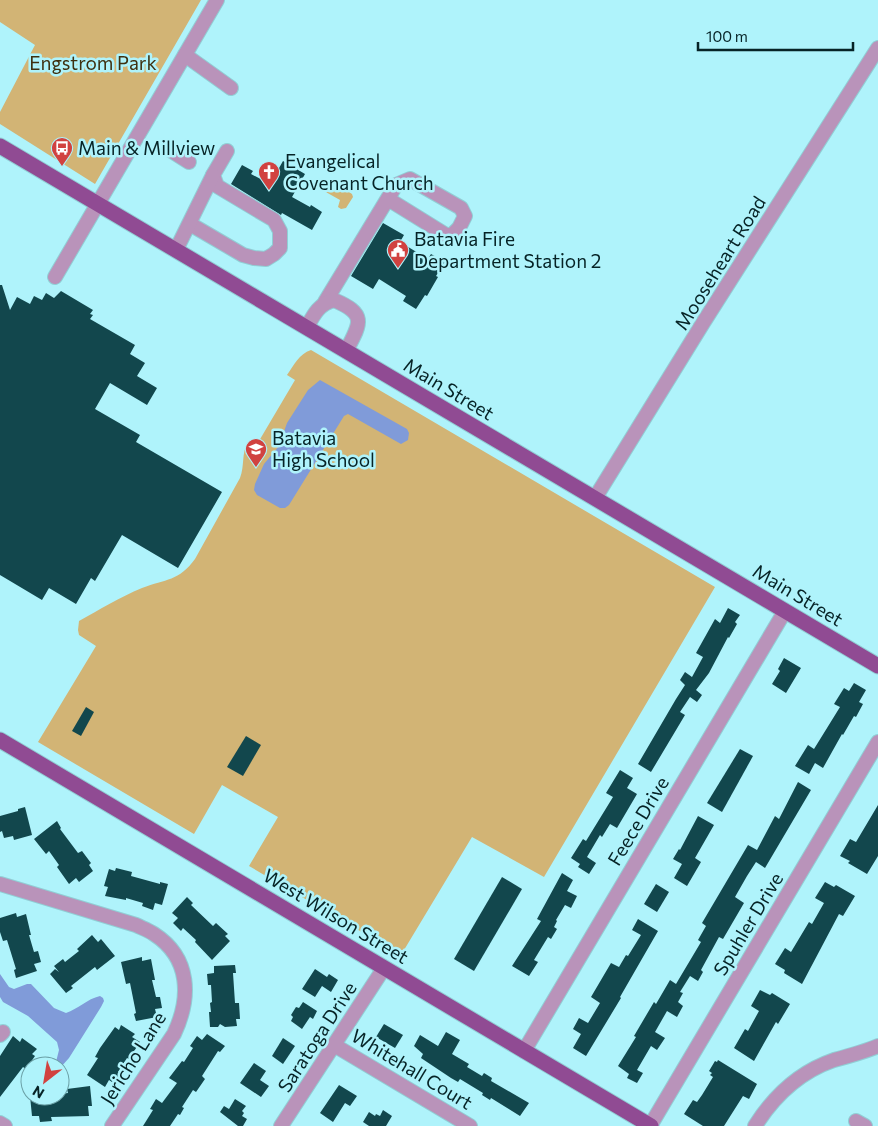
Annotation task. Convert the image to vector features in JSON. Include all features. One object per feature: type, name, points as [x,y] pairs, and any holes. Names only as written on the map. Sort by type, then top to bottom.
[{"type":"main road","name":"Main Street","points":[[0,146],[878,666]]},
{"type":"main road","name":"West Wilson Street","points":[[0,740],[651,1126]]},
{"type":"street","points":[[55,278],[217,0]]},
{"type":"street","name":"Mooseheart Road","points":[[595,498],[878,48]]},
{"type":"street","points":[[185,55],[231,88]]},
{"type":"street","points":[[167,148],[189,162]]},
{"type":"street","points":[[176,250],[200,200],[227,151]]},
{"type":"street","points":[[190,224],[243,255],[254,258],[266,259],[280,248],[280,231],[274,220],[217,186],[213,175]]},
{"type":"street","points":[[306,327],[317,309],[325,302],[396,185],[410,178],[461,208],[465,216],[459,228],[452,235],[446,235],[388,199]]},
{"type":"street","points":[[325,302],[334,300],[344,304],[354,311],[358,318],[359,327],[346,351]]},
{"type":"street","name":"Feece Drive","points":[[524,1051],[785,611]]},
{"type":"street","name":"Spuhler Drive","points":[[651,1126],[878,742]]},
{"type":"street","name":"Jericho Lane","points":[[0,884],[136,925],[154,934],[169,947],[179,962],[185,979],[185,1007],[174,1034],[112,1126]]},
{"type":"street","name":"Saratoga Drive","points":[[281,1126],[384,968]]},
{"type":"street","name":"Whitehall Court","points":[[334,1045],[470,1126]]},
{"type":"street","points":[[755,1126],[780,1092],[794,1080],[812,1069],[878,1046]]},
{"type":"street","points":[[0,1123],[4,1126]]},
{"type":"green space","name":"Engstrom Park","points":[[0,0],[201,0],[95,184],[0,124],[0,112],[35,45],[0,22]]},
{"type":"green space","points":[[329,179],[352,194],[353,197],[346,208],[341,209],[338,207],[340,200],[324,191],[322,185]]},
{"type":"green space","name":"Batavia High School","points":[[311,350],[715,587],[544,877],[472,837],[401,955],[249,866],[278,817],[222,785],[194,834],[38,742],[96,646],[79,635],[79,621],[142,588],[178,575],[195,559],[240,478],[248,442],[256,446],[295,380],[287,375],[300,357]]},
{"type":"water","points":[[320,380],[407,429],[409,433],[408,440],[401,444],[348,414],[344,416],[289,505],[285,508],[280,508],[257,495],[254,490],[255,484],[264,464],[279,446],[287,423],[308,390]]},
{"type":"water","points":[[0,974],[9,987],[14,989],[31,984],[54,1008],[66,1013],[95,997],[100,996],[104,1001],[70,1056],[58,1056],[59,1050],[57,1042],[28,1016],[3,1002],[0,997]]},
{"type":"building","name":"Evangelical Covenant Church","points":[[283,161],[305,174],[292,197],[322,212],[312,230],[282,213],[281,215],[231,184],[242,165],[253,171],[251,174],[270,184]]},
{"type":"building","name":"Batavia Fire Department Station 2","points":[[383,223],[404,235],[400,242],[428,259],[431,254],[445,262],[427,296],[425,295],[416,309],[403,301],[406,296],[379,279],[373,289],[351,276]]},
{"type":"building","points":[[0,285],[2,285],[10,310],[17,297],[30,304],[34,296],[42,300],[46,293],[54,298],[61,291],[93,310],[90,314],[93,315],[90,319],[135,345],[130,354],[145,363],[137,376],[157,388],[147,405],[110,383],[95,409],[140,435],[136,442],[222,492],[178,568],[122,535],[95,581],[91,578],[76,604],[49,588],[42,600],[0,575]]},
{"type":"building","points":[[728,608],[740,615],[735,622],[737,624],[709,673],[696,690],[702,695],[697,702],[690,697],[680,712],[685,715],[651,772],[638,764],[685,685],[680,680],[685,672],[692,677],[703,657],[696,653],[715,619],[720,623]]},
{"type":"building","points":[[784,658],[801,668],[786,693],[772,684],[780,671],[778,669]]},
{"type":"building","points":[[854,683],[866,690],[859,702],[863,704],[856,717],[854,716],[842,734],[823,768],[815,763],[809,774],[795,766],[808,745],[814,749],[840,707],[834,704],[844,688],[849,691]]},
{"type":"building","points":[[86,707],[94,712],[81,736],[72,731]]},
{"type":"building","points":[[246,736],[261,745],[243,776],[227,767]]},
{"type":"building","points":[[740,749],[753,756],[722,812],[707,803]]},
{"type":"building","points":[[620,770],[633,778],[627,788],[637,794],[617,828],[610,824],[602,837],[600,835],[587,857],[596,863],[589,874],[578,867],[580,864],[571,858],[583,839],[586,841],[613,797],[606,793]]},
{"type":"building","points":[[798,782],[811,790],[765,868],[756,862],[747,876],[735,897],[744,903],[723,939],[719,937],[701,970],[703,972],[698,981],[690,976],[680,992],[683,993],[678,1002],[683,1006],[677,1017],[667,1011],[655,1032],[665,1038],[657,1050],[651,1046],[637,1070],[643,1073],[637,1083],[627,1078],[629,1074],[618,1066],[636,1037],[634,1036],[654,1002],[656,1004],[670,980],[676,984],[701,942],[698,940],[706,926],[702,923],[748,845],[757,850],[775,816],[779,819]]},
{"type":"building","points":[[878,805],[878,856],[867,874],[840,856],[850,839],[856,842]]},
{"type":"building","points":[[25,807],[32,835],[14,840],[13,836],[4,838],[2,831],[0,832],[0,816]]},
{"type":"building","points":[[698,816],[714,825],[695,858],[701,862],[687,886],[674,878],[682,864],[673,859],[680,850]]},
{"type":"building","points":[[57,821],[60,829],[78,853],[82,851],[91,863],[89,865],[93,871],[79,882],[76,878],[69,884],[49,851],[46,854],[34,839]]},
{"type":"building","points":[[116,868],[132,872],[131,876],[160,884],[160,882],[168,884],[162,905],[155,903],[153,910],[142,906],[143,903],[126,898],[126,900],[105,896],[108,887],[104,886],[109,869],[115,871]]},
{"type":"building","points":[[562,873],[573,880],[567,891],[577,896],[571,908],[565,905],[556,920],[554,927],[557,929],[551,939],[548,937],[534,960],[538,962],[529,976],[512,966],[541,921],[537,919]]},
{"type":"building","points":[[502,877],[522,889],[474,971],[454,959]]},
{"type":"building","points":[[825,882],[834,887],[836,885],[855,896],[843,916],[839,914],[802,984],[784,973],[785,970],[775,964],[785,948],[791,952],[809,922],[812,924],[824,903],[815,898]]},
{"type":"building","points":[[656,884],[669,892],[657,912],[644,904]]},
{"type":"building","points":[[187,897],[193,903],[191,905],[213,926],[216,923],[228,934],[225,936],[230,941],[212,960],[195,942],[196,940],[183,928],[181,931],[173,923],[178,918],[172,913]]},
{"type":"building","points":[[16,913],[17,917],[26,914],[34,952],[38,951],[41,962],[34,964],[37,971],[16,978],[14,970],[16,969],[7,940],[3,941],[0,932],[0,918]]},
{"type":"building","points":[[638,919],[658,931],[586,1056],[573,1048],[581,1034],[573,1029],[579,1018],[588,1023],[600,1003],[591,997],[611,963],[619,967],[641,935],[632,930]]},
{"type":"building","points":[[92,935],[98,942],[101,939],[115,956],[97,970],[95,967],[71,986],[73,988],[66,993],[50,974],[55,969],[59,972],[54,966],[63,959],[65,962],[79,951],[77,949]]},
{"type":"building","points":[[142,957],[142,961],[151,959],[155,980],[152,980],[156,997],[160,997],[162,1008],[155,1009],[157,1017],[136,1021],[130,983],[126,984],[121,962]]},
{"type":"building","points":[[235,965],[236,973],[233,973],[235,1003],[239,1003],[240,1019],[236,1019],[237,1026],[225,1027],[220,1024],[218,1027],[210,1027],[209,1012],[211,1012],[210,1003],[212,1002],[211,985],[208,985],[207,974],[214,973],[214,966]]},
{"type":"building","points":[[315,969],[327,977],[329,974],[338,980],[331,992],[322,986],[315,997],[302,989]]},
{"type":"building","points":[[760,990],[770,995],[772,993],[790,1004],[778,1024],[776,1022],[754,1061],[734,1048],[745,1029],[748,1031],[759,1011],[751,1006]]},
{"type":"building","points":[[303,1002],[317,1011],[313,1019],[310,1017],[302,1029],[291,1021],[293,1017],[291,1015],[296,1007],[299,1008]]},
{"type":"building","points":[[384,1024],[403,1035],[395,1048],[376,1037]]},
{"type":"building","points":[[121,1025],[135,1034],[132,1037],[140,1042],[118,1072],[121,1074],[115,1084],[109,1080],[105,1087],[87,1075],[98,1058],[95,1057],[100,1048],[115,1027],[119,1030]]},
{"type":"building","points":[[446,1032],[460,1040],[452,1054],[469,1064],[467,1067],[482,1076],[484,1073],[492,1078],[491,1081],[529,1103],[520,1116],[491,1098],[490,1100],[482,1095],[483,1093],[460,1079],[458,1082],[451,1078],[421,1058],[423,1054],[414,1046],[420,1035],[438,1046]]},
{"type":"building","points":[[207,1034],[225,1046],[220,1052],[218,1051],[202,1076],[205,1079],[196,1092],[193,1090],[182,1107],[184,1108],[180,1115],[178,1114],[170,1126],[143,1126],[153,1110],[150,1109],[156,1099],[162,1103],[177,1083],[169,1078],[182,1061],[184,1062],[193,1048],[190,1046],[197,1036],[202,1040]]},
{"type":"building","points":[[13,1036],[20,1042],[22,1038],[37,1049],[32,1054],[35,1056],[20,1056],[20,1071],[0,1097],[0,1056]]},
{"type":"building","points":[[283,1038],[295,1046],[283,1064],[272,1056]]},
{"type":"building","points":[[718,1060],[757,1084],[749,1099],[743,1096],[724,1126],[703,1126],[684,1114],[693,1100],[697,1102],[702,1095],[713,1077],[709,1071],[715,1061],[717,1062]]},
{"type":"building","points":[[254,1063],[266,1071],[260,1080],[269,1086],[261,1097],[240,1083]]},
{"type":"building","points":[[339,1085],[357,1096],[350,1106],[345,1103],[333,1122],[320,1113]]},
{"type":"building","points":[[90,1086],[92,1106],[88,1106],[89,1116],[51,1117],[52,1121],[40,1122],[39,1116],[32,1116],[31,1106],[70,1106],[70,1089]]},
{"type":"building","points":[[235,1099],[246,1106],[242,1111],[244,1113],[242,1116],[247,1119],[243,1126],[238,1126],[220,1112],[224,1106],[229,1109]]},
{"type":"building","points":[[383,1110],[392,1116],[386,1126],[369,1126],[363,1122],[369,1112],[375,1116],[376,1114],[380,1116]]},
{"type":"place","name":"Main & Millview","points":[[62,167]]},
{"type":"place","name":"Evangelical Covenant Church","points":[[269,191]]},
{"type":"place","name":"Batavia Fire Department Station 2","points":[[398,269]]},
{"type":"place","name":"Batavia High School","points":[[256,468]]}]
